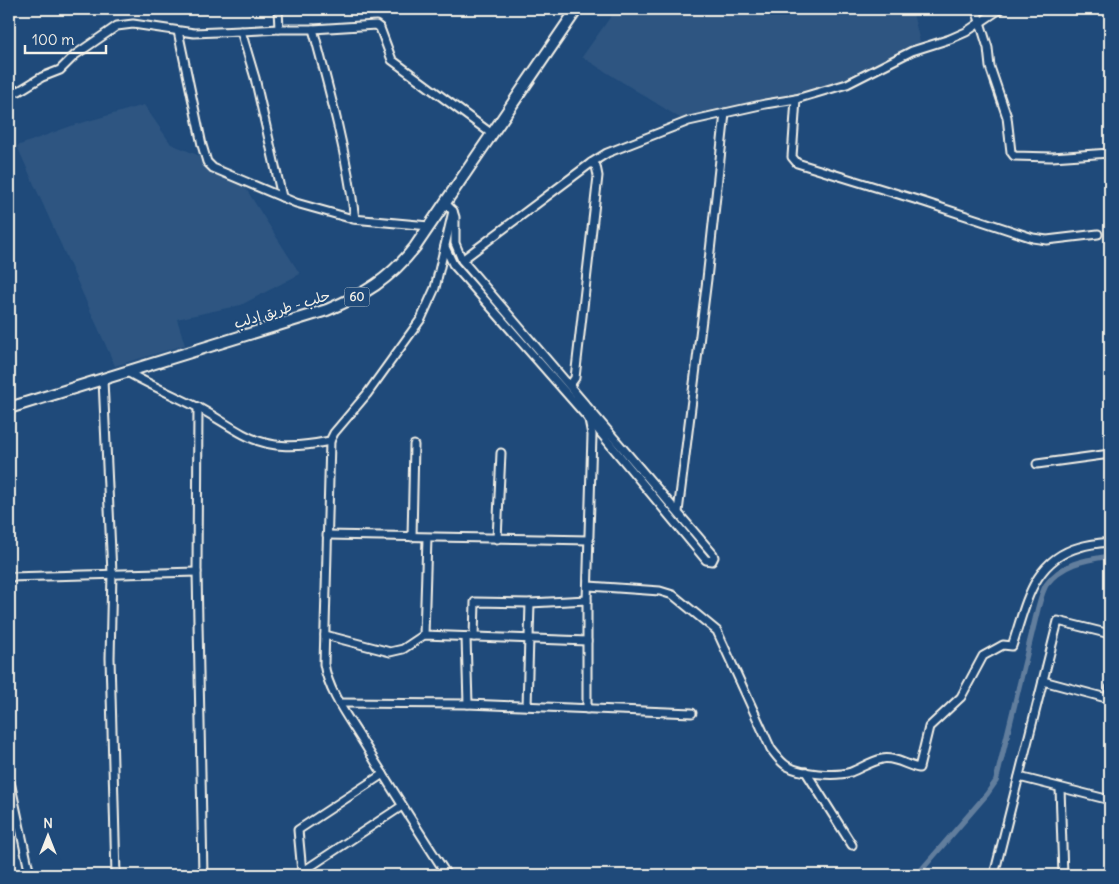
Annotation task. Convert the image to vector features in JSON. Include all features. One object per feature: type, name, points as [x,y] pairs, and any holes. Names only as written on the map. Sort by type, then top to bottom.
[{"type":"highway","name":"حلب - طريق إدلب","points":[[9,408],[327,310],[370,290],[401,264],[430,226],[449,207],[492,134],[577,9]]},
{"type":"street","points":[[278,9],[279,28]]},
{"type":"street","points":[[976,9],[988,48],[990,67],[1007,117],[1011,152],[1014,156],[1052,157],[1110,153]]},
{"type":"street","points":[[462,260],[607,153],[682,123],[764,104],[796,99],[847,84],[912,51],[950,40],[1000,9]]},
{"type":"street","points":[[9,89],[19,91],[42,77],[60,70],[75,55],[117,26],[133,24],[194,33],[279,28],[313,30],[376,24],[380,28],[392,60],[492,134]]},
{"type":"street","points":[[178,30],[207,162],[213,168],[296,203],[355,219],[430,226]]},
{"type":"street","points":[[313,30],[351,186],[355,219]]},
{"type":"street","points":[[241,31],[255,78],[282,197]]},
{"type":"street","points":[[796,99],[792,157],[797,163],[1033,238],[1047,240],[1098,234]]},
{"type":"street","points":[[678,512],[725,114]]},
{"type":"street","points":[[570,385],[575,378],[598,176],[596,166],[591,163]]},
{"type":"street","points":[[447,875],[402,806],[326,679],[324,635],[330,441],[334,433],[367,394],[421,319],[435,288],[445,247],[449,207]]},
{"type":"street","points":[[445,247],[454,264],[589,419],[706,560],[712,561],[713,554],[462,260],[455,243],[455,217],[449,207]]},
{"type":"street","points":[[127,372],[160,390],[198,407],[245,435],[273,445],[286,447],[330,441]]},
{"type":"street","points":[[103,380],[112,573],[110,658],[116,875]]},
{"type":"street","points":[[198,407],[197,572],[203,875]]},
{"type":"street","points":[[587,709],[587,600],[589,586],[592,435],[589,408]]},
{"type":"street","points":[[412,537],[414,445]]},
{"type":"street","points":[[497,539],[501,453]]},
{"type":"street","points":[[1037,464],[1110,454]]},
{"type":"street","points":[[327,535],[589,540]]},
{"type":"street","points":[[424,635],[427,538]]},
{"type":"street","points":[[589,586],[660,591],[673,595],[717,631],[771,749],[786,765],[806,772],[840,774],[882,759],[891,758],[919,768],[929,727],[961,696],[983,656],[1003,645],[1012,646],[1034,581],[1051,560],[1079,547],[1110,542]]},
{"type":"street","points":[[9,577],[197,572]]},
{"type":"street","points":[[474,637],[475,602],[530,603],[587,600]]},
{"type":"street","points":[[527,706],[530,603]]},
{"type":"street","points":[[994,875],[1058,621],[1110,634]]},
{"type":"street","points":[[324,635],[390,652],[403,649],[424,635],[587,641]]},
{"type":"street","points":[[466,637],[468,704]]},
{"type":"street","points":[[1043,681],[1109,699],[1110,688]]},
{"type":"street","points":[[339,702],[468,704],[692,713]]},
{"type":"street","points":[[806,772],[852,845]]},
{"type":"street","points":[[383,774],[298,830],[302,872],[402,806]]},
{"type":"street","points":[[1019,777],[1110,800]]},
{"type":"street","points":[[9,778],[30,875]]},
{"type":"street","points":[[1060,788],[1063,875]]},
{"type":"shaded area","points":[[616,9],[912,9],[920,42],[843,87],[683,120],[582,57]]},
{"type":"shaded area","points":[[144,105],[171,144],[234,170],[300,274],[241,305],[177,319],[185,345],[115,366],[17,146],[71,126]]},
{"type":"waterway","points":[[917,875],[996,781],[1038,608],[1046,585],[1067,567],[1083,561],[1110,556]]}]
